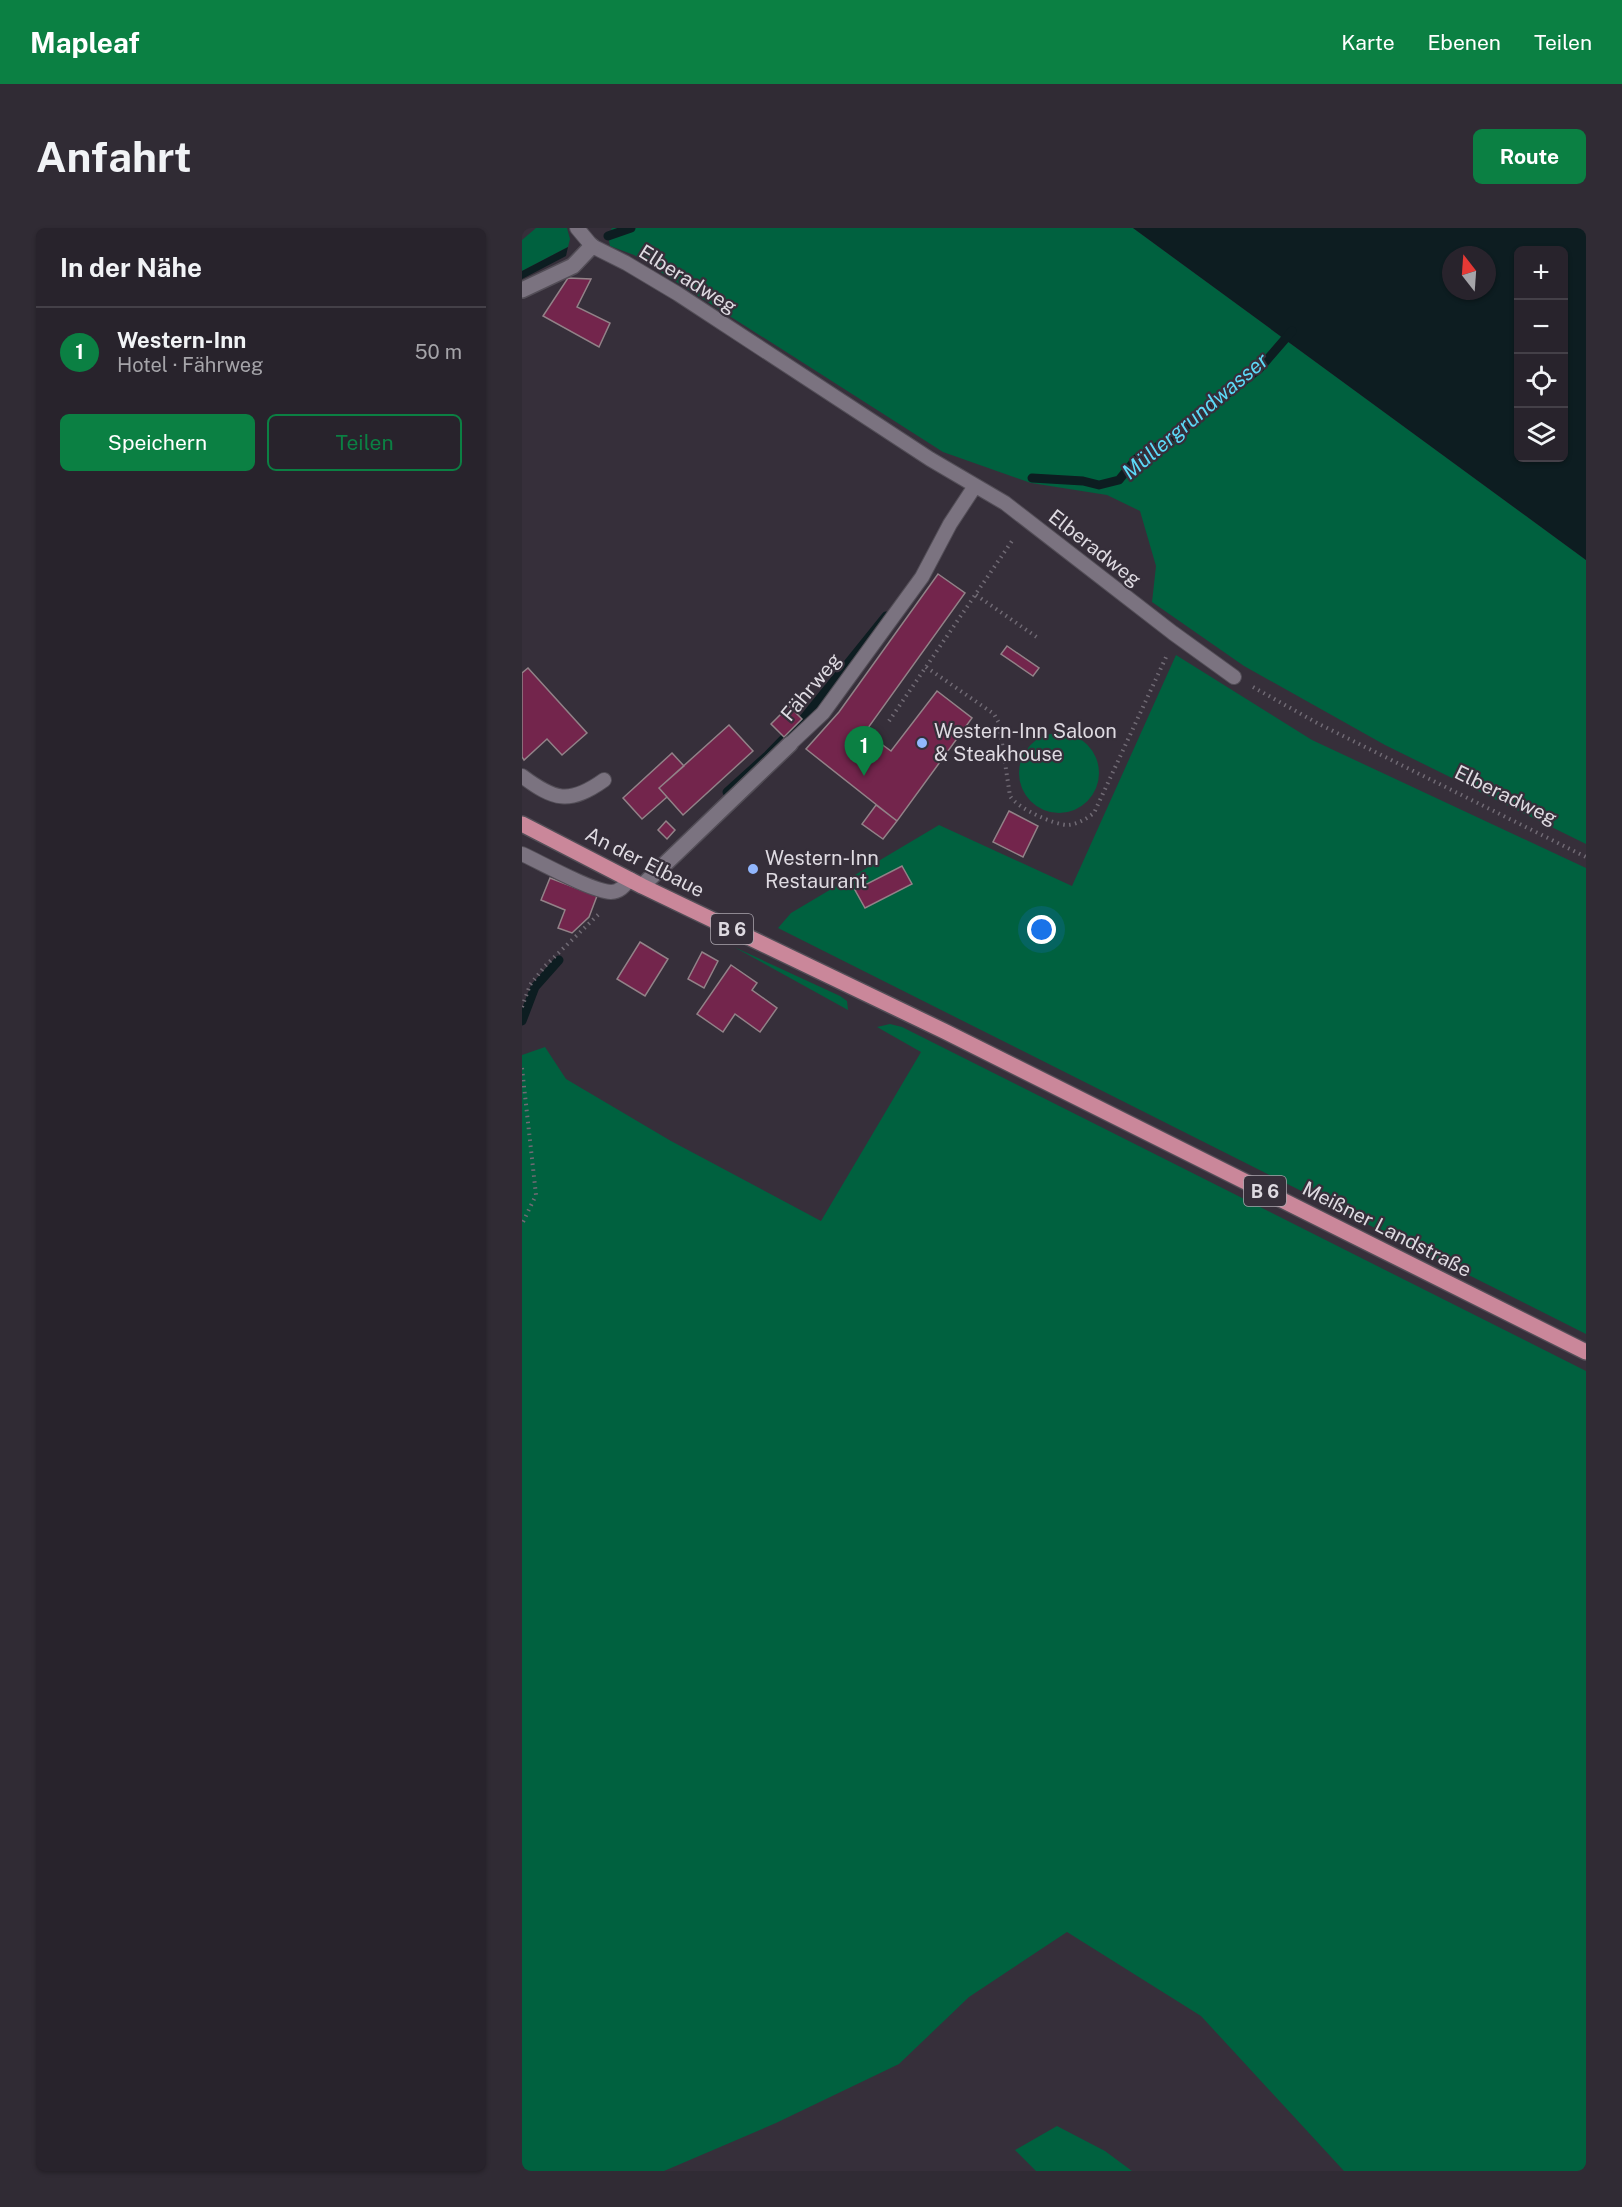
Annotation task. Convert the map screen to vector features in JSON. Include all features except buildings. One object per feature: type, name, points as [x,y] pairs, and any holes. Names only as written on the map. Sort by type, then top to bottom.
[{"type":"main road","name":"An der Elbaue","points":[[522,824],[636,882],[944,1030]]},
{"type":"main road","name":"Meißner Landstraße","points":[[944,1030],[1586,1352]]},
{"type":"street","points":[[522,290],[573,266],[592,246]]},
{"type":"street","name":"Fährweg","points":[[636,882],[790,744]]},
{"type":"lane","points":[[577,228],[592,246]]},
{"type":"lane","name":"Elberadweg","points":[[592,246],[678,294],[975,486],[1005,503],[1234,677]]},
{"type":"lane","name":"Fährweg","points":[[790,744],[823,713],[922,577],[950,524],[975,486]]},
{"type":"lane","points":[[522,776],[546,794],[558,797],[574,795],[604,780]]},
{"type":"lane","points":[[522,854],[588,885],[611,892],[636,882]]},
{"type":"path","points":[[889,721],[1027,520]]},
{"type":"path","points":[[976,595],[1038,638]]},
{"type":"path","points":[[926,667],[994,714],[999,723],[1010,796],[1014,803],[1041,817],[1069,825],[1084,821],[1094,813],[1176,635]]},
{"type":"path","name":"Elberadweg","points":[[1234,677],[1317,723],[1586,857]]},
{"type":"path","points":[[522,1007],[531,985],[545,966],[604,908],[611,892]]},
{"type":"path","points":[[522,1068],[536,1195],[522,1224]]},
{"type":"green space","points":[[536,228],[567,228],[570,239],[568,247],[522,271],[522,240]]},
{"type":"green space","points":[[612,228],[1133,228],[1586,560],[1586,844],[1385,745],[1244,666],[1152,602],[1156,566],[1140,511],[1107,495],[1031,483],[943,452],[634,255],[610,246],[608,236]]},
{"type":"green space","points":[[1176,655],[1312,740],[1586,868],[1586,1334],[778,928],[791,913],[939,825],[1072,886]]},
{"type":"green space","points":[[1059,733],[1074,736],[1087,745],[1096,758],[1099,773],[1096,788],[1087,801],[1074,810],[1059,813],[1044,810],[1031,801],[1022,788],[1019,773],[1022,758],[1031,745],[1044,736]]},
{"type":"green space","points":[[734,947],[840,996],[847,1001],[848,1010]]},
{"type":"green space","points":[[890,1024],[902,1027],[1586,1371],[1586,2171],[1344,2171],[1201,2016],[1067,1932],[969,1997],[899,2064],[776,2123],[664,2171],[522,2171],[522,1055],[545,1047],[566,1079],[671,1141],[821,1221],[921,1052],[877,1027]]},
{"type":"green space","points":[[1057,2126],[1105,2151],[1132,2171],[1036,2171],[1015,2150]]},
{"type":"shaded area","points":[[1133,228],[1586,228],[1586,560]]},
{"type":"shaded area","points":[[568,247],[566,256],[522,279],[522,271]]},
{"type":"waterway","points":[[608,236],[631,228]]},
{"type":"waterway","name":"Müllergrundwasser","points":[[1032,478],[1083,481],[1099,485],[1119,480],[1136,459],[1164,443],[1259,369],[1292,331]]},
{"type":"waterway","name":"Müllergrundwasser","points":[[727,792],[804,718],[886,616]]},
{"type":"waterway","name":"Müllergrundwasser","points":[[522,1021],[535,987],[559,960]]},
{"type":"place","name":"Western-Inn Saloon & Steakhouse","points":[[922,743]]},
{"type":"place","name":"Western-Inn","points":[[864,776]]},
{"type":"place","name":"Western-Inn Restaurant","points":[[753,869]]}]
